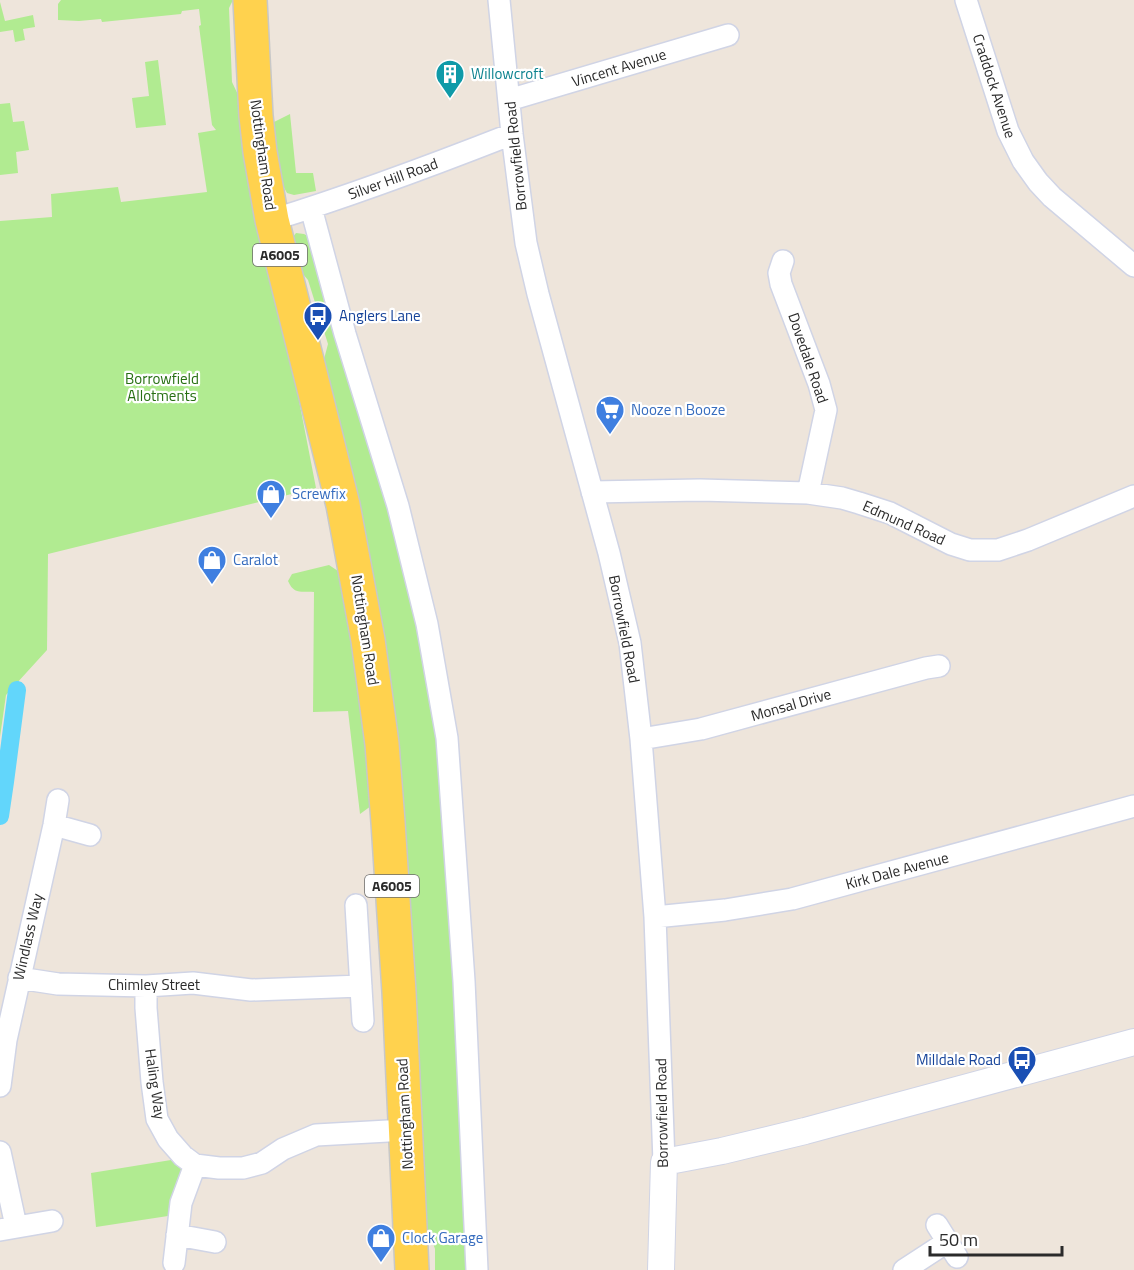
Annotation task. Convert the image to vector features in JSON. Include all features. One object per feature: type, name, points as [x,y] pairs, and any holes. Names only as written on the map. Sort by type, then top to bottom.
[{"type":"main road","name":"Nottingham Road","points":[[250,0],[256,116],[272,220],[343,505],[368,640],[382,744],[406,1130],[412,1270]]},
{"type":"street","name":"Borrowfield Road","points":[[499,0],[512,134],[526,243],[609,553],[630,643],[641,739],[656,916],[664,1162],[661,1270]]},
{"type":"street","name":"Craddock Avenue","points":[[966,0],[1008,131],[1023,161],[1038,182],[1052,196],[1134,266]]},
{"type":"street","name":"Vincent Avenue","points":[[509,100],[728,35]]},
{"type":"street","name":"Silver Hill Road","points":[[272,220],[411,173],[512,134]]},
{"type":"street","points":[[311,208],[345,333],[398,506],[427,624],[447,738],[464,981],[477,1270]]},
{"type":"street","name":"Dovedale Road","points":[[783,261],[779,273],[781,284],[819,384],[826,410],[808,493]]},
{"type":"street","name":"Edmund Road","points":[[592,492],[700,490],[808,493],[842,498],[890,513],[951,544],[985,550],[998,550],[1028,540],[1134,496]]},
{"type":"street","name":"Monsal Drive","points":[[641,739],[701,729],[939,666]]},
{"type":"street","name":"Windlass Way","points":[[0,1086],[6,1040],[58,800]]},
{"type":"street","name":"Kirk Dale Avenue","points":[[656,916],[725,910],[792,899],[1134,806]]},
{"type":"street","points":[[54,825],[90,835]]},
{"type":"street","points":[[356,905],[363,1021]]},
{"type":"street","name":"Chimley Street","points":[[19,978],[58,984],[146,986],[193,983],[251,990],[361,986]]},
{"type":"street","name":"Haling Way","points":[[146,986],[152,1082],[157,1119],[168,1139],[183,1156],[195,1165]]},
{"type":"street","points":[[664,1162],[805,1131],[1134,1042]]},
{"type":"street","points":[[174,1263],[181,1203],[195,1165],[243,1168],[262,1163],[283,1149],[316,1135],[406,1130]]},
{"type":"street","points":[[0,1152],[8,1228],[52,1221]]},
{"type":"street","points":[[177,1235],[215,1242]]},
{"type":"street","points":[[904,1270],[947,1241]]},
{"type":"green space","name":"Borrowfield Allotments","points":[[61,0],[233,0],[229,8],[232,82],[241,101],[252,205],[296,385],[316,488],[48,554],[47,650],[6,695],[0,737],[0,221],[52,217],[51,194],[118,187],[121,202],[207,192],[198,133],[216,130],[212,125],[199,26],[201,25],[199,9],[182,11],[181,14],[102,22],[101,19],[58,20],[58,4]]},
{"type":"green space","points":[[0,2],[5,21],[33,15],[35,27],[23,29],[25,40],[15,42],[13,30],[0,32]]},
{"type":"green space","points":[[158,60],[166,125],[136,128],[132,98],[149,96],[145,62]]},
{"type":"green space","points":[[10,103],[13,122],[24,121],[29,150],[16,152],[18,173],[0,175],[0,104]]},
{"type":"green space","points":[[290,114],[296,173],[313,173],[316,191],[294,195],[287,193],[282,184],[272,123]]},
{"type":"green space","points":[[296,233],[313,239],[409,569],[442,752],[471,1270],[435,1270],[435,1249],[422,1212],[323,363],[328,344],[308,280],[302,273],[293,237]]},
{"type":"green space","points":[[329,565],[344,575],[366,711],[371,806],[360,814],[348,711],[313,712],[314,592],[295,590],[288,581],[292,574]]},
{"type":"green space","points":[[171,1160],[183,1171],[168,1216],[96,1227],[91,1173]]},
{"type":"waterway","points":[[0,816],[17,690]]},
{"type":"place","name":"Willowcroft","points":[[450,100]]},
{"type":"place","name":"Anglers Lane","points":[[318,342]]},
{"type":"place","name":"Nooze n Booze","points":[[610,436]]},
{"type":"place","name":"Screwfix","points":[[271,520]]},
{"type":"place","name":"Caralot","points":[[212,586]]},
{"type":"place","name":"Milldale Road","points":[[1022,1086]]},
{"type":"place","name":"Clock Garage","points":[[381,1264]]}]
